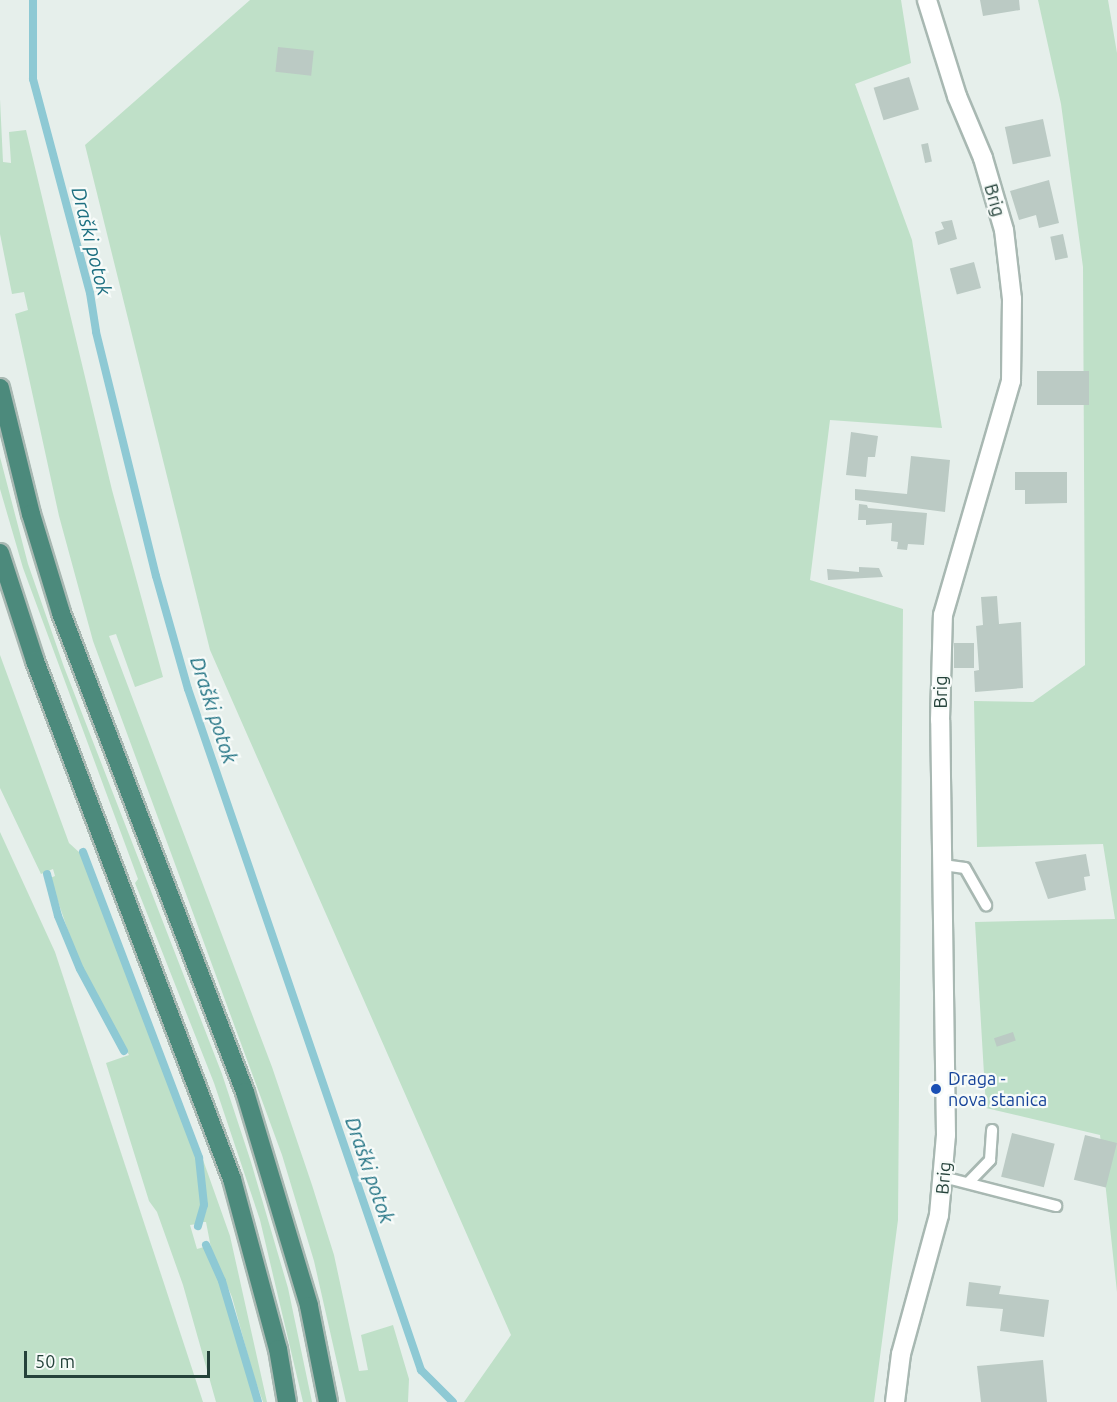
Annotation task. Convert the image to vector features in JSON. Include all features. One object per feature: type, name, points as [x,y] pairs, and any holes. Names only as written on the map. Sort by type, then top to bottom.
[{"type":"highway","points":[[0,388],[31,514],[61,613],[245,1092],[301,1275],[328,1402]]},
{"type":"highway","points":[[0,554],[36,661],[169,1005],[232,1179],[278,1349],[287,1402]]},
{"type":"street","name":"Brig","points":[[895,1402],[901,1354],[939,1215],[943,1177],[948,1080],[943,865],[942,615],[1011,381],[1012,299],[1004,230],[983,158],[957,96],[927,0]]},
{"type":"lane","points":[[943,865],[965,868],[986,905]]},
{"type":"lane","points":[[968,1183],[990,1161],[992,1130]]},
{"type":"lane","points":[[943,1177],[1056,1206]]},
{"type":"green space","points":[[250,0],[901,0],[911,63],[855,84],[912,240],[942,428],[830,420],[810,580],[903,609],[898,1220],[874,1402],[464,1402],[511,1335],[210,650],[85,145]]},
{"type":"green space","points":[[1038,0],[1108,0],[1117,53],[1117,1292],[1100,1135],[986,1108],[975,922],[1115,919],[1103,844],[977,847],[974,701],[1033,702],[1085,665],[1083,267],[1061,104]]},
{"type":"green space","points":[[0,99],[3,162],[11,163],[9,132],[26,130],[112,490],[163,677],[135,687],[116,634],[109,636],[272,1067],[334,1255],[359,1371],[368,1370],[361,1335],[393,1325],[409,1379],[408,1402],[346,1402],[314,1261],[282,1155],[93,641],[59,516],[15,314],[28,310],[24,292],[12,294],[0,234]]},
{"type":"green space","points":[[0,457],[28,564],[64,667],[222,1074],[288,1288],[312,1402],[303,1402],[260,1220],[214,1083],[135,883],[138,879],[23,568],[0,489]]},
{"type":"green space","points":[[0,655],[69,843],[80,853],[197,1159],[202,1204],[197,1224],[190,1225],[197,1249],[204,1247],[222,1284],[257,1402],[216,1402],[183,1285],[157,1212],[149,1201],[106,1063],[129,1055],[81,969],[50,878],[55,876],[53,869],[41,874],[0,788]]},
{"type":"green space","points":[[0,832],[55,952],[203,1402],[0,1402]]},
{"type":"green space","points":[[202,1157],[230,1236],[267,1402],[263,1402],[253,1374],[232,1297],[211,1248],[206,1222],[202,1222],[207,1208]]},
{"type":"building","points":[[980,0],[1019,0],[1020,10],[983,16]]},
{"type":"building","points":[[278,47],[314,51],[311,76],[275,72]]},
{"type":"building","points":[[909,77],[919,110],[884,120],[874,88]]},
{"type":"building","points":[[1043,119],[1051,156],[1013,164],[1005,127]]},
{"type":"building","points":[[928,143],[932,162],[925,163],[921,144]]},
{"type":"building","points":[[1049,180],[1059,223],[1039,228],[1036,215],[1019,220],[1010,191]]},
{"type":"building","points":[[952,220],[957,239],[938,245],[935,232],[944,229],[941,222]]},
{"type":"building","points":[[1063,234],[1068,257],[1055,260],[1050,237]]},
{"type":"building","points":[[974,262],[981,288],[957,295],[950,268]]},
{"type":"building","points":[[1037,371],[1089,371],[1089,405],[1037,405]]},
{"type":"building","points":[[851,432],[878,436],[875,457],[868,457],[866,477],[846,475]]},
{"type":"building","points":[[911,456],[950,460],[945,512],[855,500],[855,489],[907,494]]},
{"type":"building","points":[[1015,472],[1067,472],[1067,503],[1025,504],[1025,490],[1015,490]]},
{"type":"building","points":[[859,504],[867,505],[868,508],[927,513],[924,545],[908,544],[907,550],[897,549],[898,542],[891,541],[892,523],[866,525],[866,520],[858,520]]},
{"type":"building","points":[[859,567],[879,568],[883,577],[828,580],[827,569],[859,572]]},
{"type":"building","points":[[997,596],[999,624],[1021,622],[1023,688],[975,692],[974,671],[979,670],[976,626],[983,625],[981,597]]},
{"type":"building","points":[[954,643],[974,643],[974,668],[954,668]]},
{"type":"building","points":[[1086,854],[1090,876],[1084,877],[1086,890],[1048,899],[1035,862]]},
{"type":"building","points":[[1013,1032],[1016,1041],[997,1047],[994,1038]]},
{"type":"building","points":[[1012,1133],[1055,1144],[1044,1187],[1001,1177]]},
{"type":"building","points":[[1085,1135],[1117,1143],[1106,1188],[1074,1180]]},
{"type":"building","points":[[969,1282],[1001,1286],[999,1294],[1049,1300],[1044,1337],[1000,1331],[1003,1309],[966,1306]]},
{"type":"building","points":[[1043,1360],[1047,1402],[981,1402],[977,1366]]},
{"type":"waterway","name":"Draški potok","points":[[33,0],[33,79],[90,293],[96,332],[156,576],[188,689],[421,1370],[453,1402]]},
{"type":"waterway","points":[[83,852],[199,1158],[204,1205],[198,1226]]},
{"type":"waterway","points":[[47,874],[58,916],[80,969],[124,1051]]},
{"type":"waterway","points":[[206,1245],[222,1281],[258,1402]]},
{"type":"place","name":"Draga - nova stanica","points":[[936,1089]]}]
